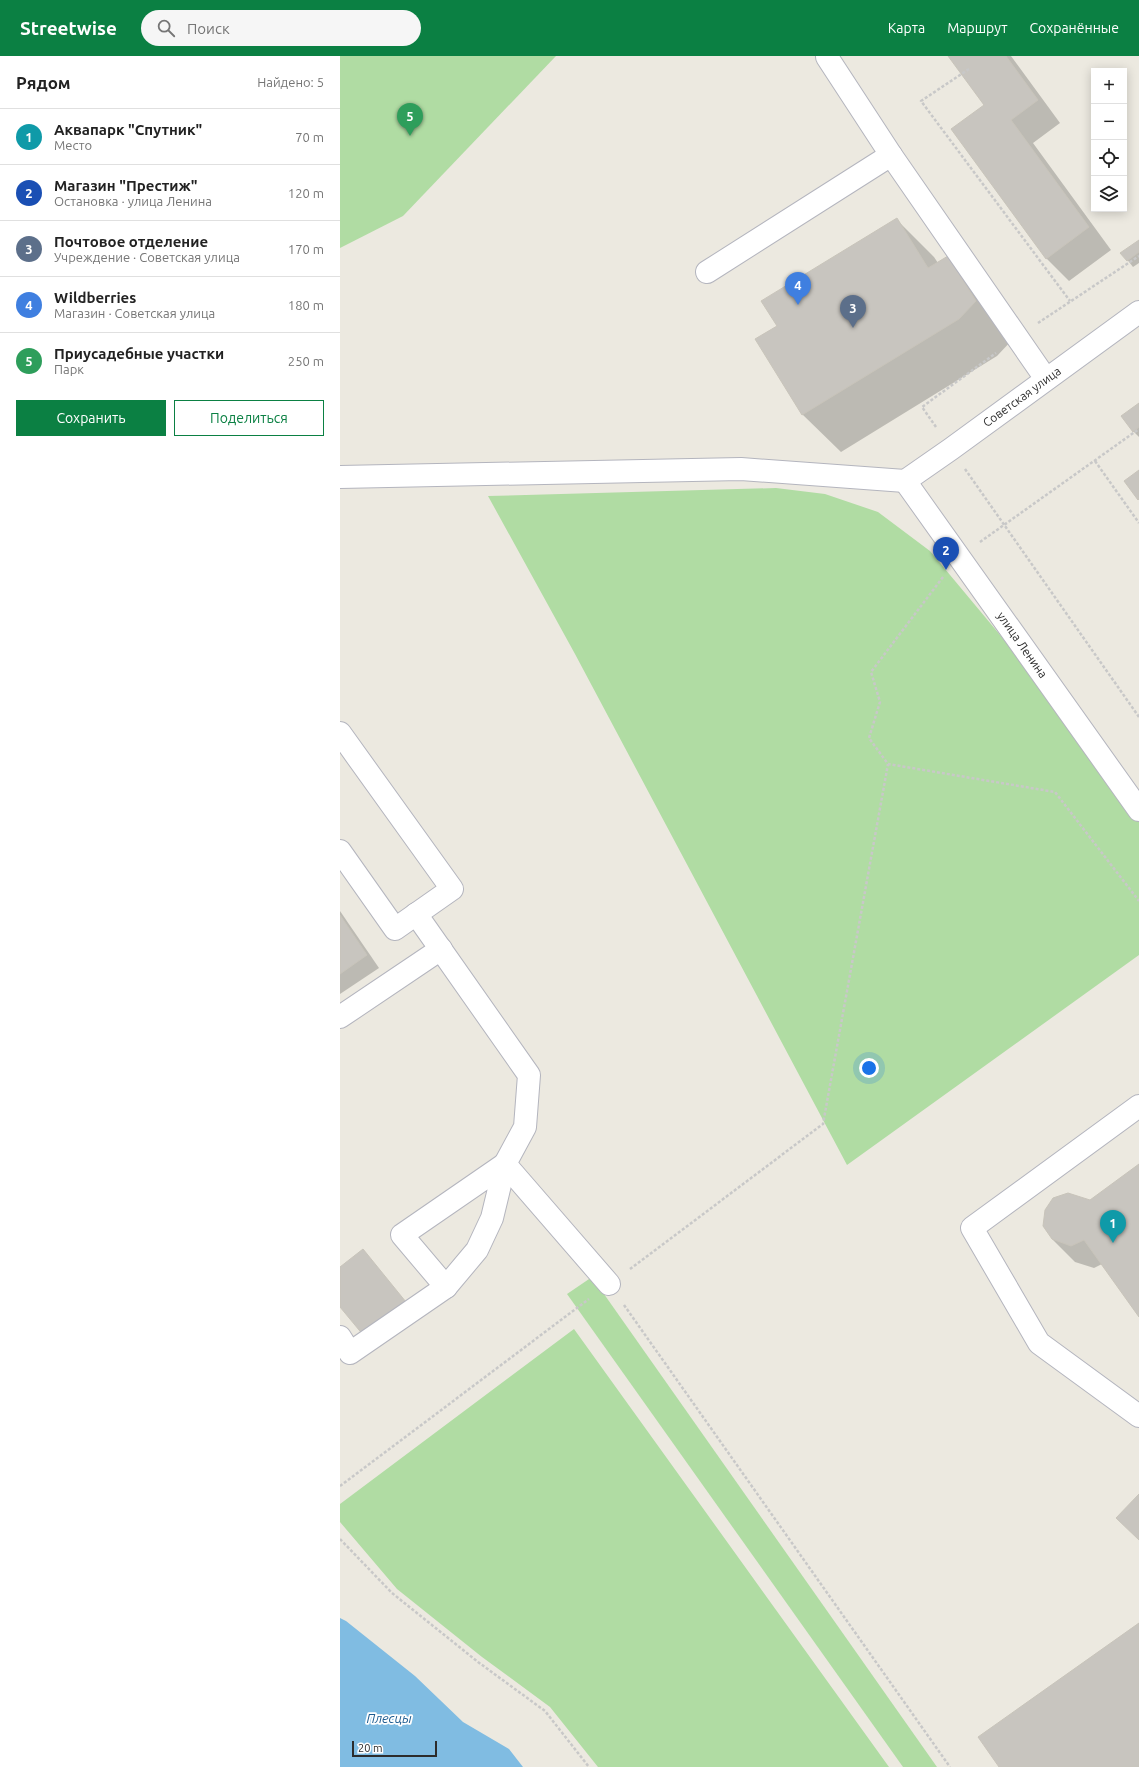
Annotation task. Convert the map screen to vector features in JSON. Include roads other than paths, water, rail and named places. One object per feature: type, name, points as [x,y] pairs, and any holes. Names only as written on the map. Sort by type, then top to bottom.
[{"type":"street","points":[[828,56],[827,57],[891,155],[1016,338],[1046,379]]},
{"type":"street","points":[[707,272],[891,155]]},
{"type":"street","name":"Советская улица","points":[[904,481],[951,449],[1139,312]]},
{"type":"street","points":[[340,477],[741,470],[904,481]]},
{"type":"street","name":"улица Ленина","points":[[904,481],[1139,810]]},
{"type":"street","points":[[340,733],[452,889],[396,929],[340,851]]},
{"type":"street","points":[[340,1337],[350,1353],[446,1286],[476,1250],[492,1218],[505,1164],[525,1127],[529,1075],[416,914]]},
{"type":"street","points":[[340,1017],[441,949]]},
{"type":"street","points":[[1139,1106],[972,1228],[1039,1343],[1139,1416]]},
{"type":"street","points":[[505,1164],[609,1284]]},
{"type":"street","points":[[446,1286],[402,1235],[505,1164]]},
{"type":"water","name":"Плесцы","points":[[340,1618],[346,1621],[415,1676],[463,1722],[509,1749],[523,1767],[340,1767]]},
{"type":"place","name":"Приусадебные участки","points":[[410,136]]},
{"type":"place","name":"Wildberries","points":[[798,305]]},
{"type":"place","name":"Почтовое отделение","points":[[853,328]]},
{"type":"place","name":"Магазин \"Престиж\"","points":[[946,570]]},
{"type":"place","name":"Аквапарк \"Спутник\"","points":[[1113,1243]]}]
